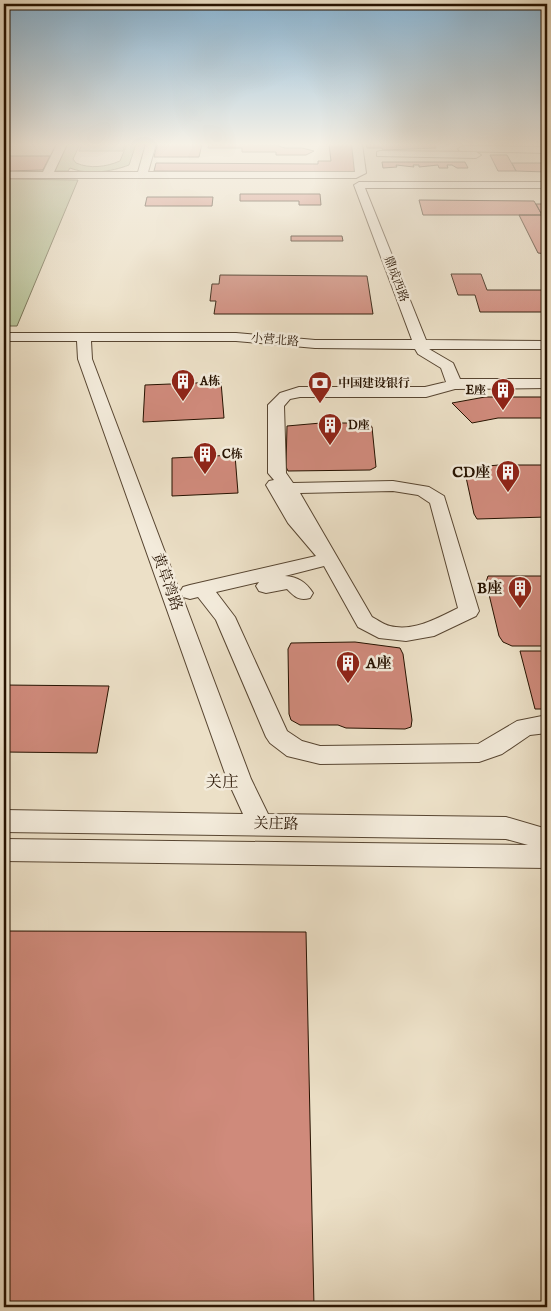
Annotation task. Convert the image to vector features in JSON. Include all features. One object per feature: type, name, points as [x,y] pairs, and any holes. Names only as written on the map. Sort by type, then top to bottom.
[{"type":"street","name":"鼎成西路","points":[[367,205],[422,348]]},
{"type":"street","name":"小营北路","points":[[4,337],[232,345],[305,351],[547,345]]},
{"type":"street","name":"小营北路","points":[[4,344],[84,341]]},
{"type":"street","name":"黄草湾路","points":[[84,341],[85,359],[239,779],[260,824]]},
{"type":"street","name":"小营北路","points":[[422,348],[547,353]]},
{"type":"street","points":[[422,348],[448,366],[454,384]]},
{"type":"street","points":[[281,486],[393,486],[423,491],[438,500],[469,611],[434,628],[406,634],[386,633],[365,622],[329,559],[281,486],[277,474],[276,405],[285,396],[299,392],[426,392],[454,384],[547,384]]},
{"type":"street","points":[[172,596],[329,559]]},
{"type":"street","points":[[202,589],[252,590],[283,582],[293,583],[303,593]]},
{"type":"street","points":[[202,589],[224,617],[278,738],[295,749],[320,755],[479,753],[494,747],[525,727],[547,724]]},
{"type":"street","name":"关庄路","points":[[4,821],[506,828],[547,840]]},
{"type":"street","name":"关庄路","points":[[4,850],[547,857]]},
{"type":"green space","points":[[4,205],[67,205],[17,326],[4,326]]},
{"type":"building","points":[[145,205],[212,205],[212,206]]},
{"type":"building","points":[[420,205],[536,205],[542,215],[423,215]]},
{"type":"building","points":[[537,205],[547,205],[547,254],[538,253],[519,215],[542,215]]},
{"type":"building","points":[[291,236],[342,236],[343,241],[291,241]]},
{"type":"building","points":[[451,274],[481,274],[487,290],[547,290],[547,312],[480,312],[475,295],[458,295]]},
{"type":"building","points":[[220,275],[367,276],[373,314],[214,314],[216,301],[210,301],[212,284],[219,284]]},
{"type":"building","name":"A栋","points":[[221,382],[224,418],[143,422],[145,385]]},
{"type":"building","name":"E座","points":[[485,397],[547,397],[547,418],[498,418],[472,423],[452,403]]},
{"type":"building","name":"D座","points":[[321,423],[369,423],[372,427],[376,467],[370,470],[288,471],[286,467],[287,426]]},
{"type":"building","name":"C栋","points":[[235,455],[238,493],[172,496],[172,458]]},
{"type":"building","name":"CD座","points":[[499,465],[547,465],[547,517],[477,519],[474,514],[464,468]]},
{"type":"building","name":"B座","points":[[488,576],[547,576],[547,646],[512,646],[503,642],[499,636],[486,582]]},
{"type":"building","name":"A座","points":[[355,642],[400,648],[403,654],[412,720],[411,727],[405,729],[346,728],[338,725],[300,725],[291,720],[289,714],[288,649],[291,643]]},
{"type":"building","points":[[520,651],[547,651],[547,709],[535,709]]},
{"type":"building","points":[[4,685],[109,686],[97,753],[4,752]]},
{"type":"building","points":[[4,931],[306,932],[314,1307],[4,1307]]},
{"type":"place","name":"A栋","points":[[183,402]]},
{"type":"place","name":"中国建设银行","points":[[320,404]]},
{"type":"place","name":"E座","points":[[503,411]]},
{"type":"place","name":"D座","points":[[330,446]]},
{"type":"place","name":"C栋","points":[[205,475]]},
{"type":"place","name":"CD座","points":[[508,493]]},
{"type":"place","name":"B座","points":[[520,609]]},
{"type":"place","name":"A座","points":[[348,684]]},
{"type":"district","name":"关庄","points":[[222,783]]}]
